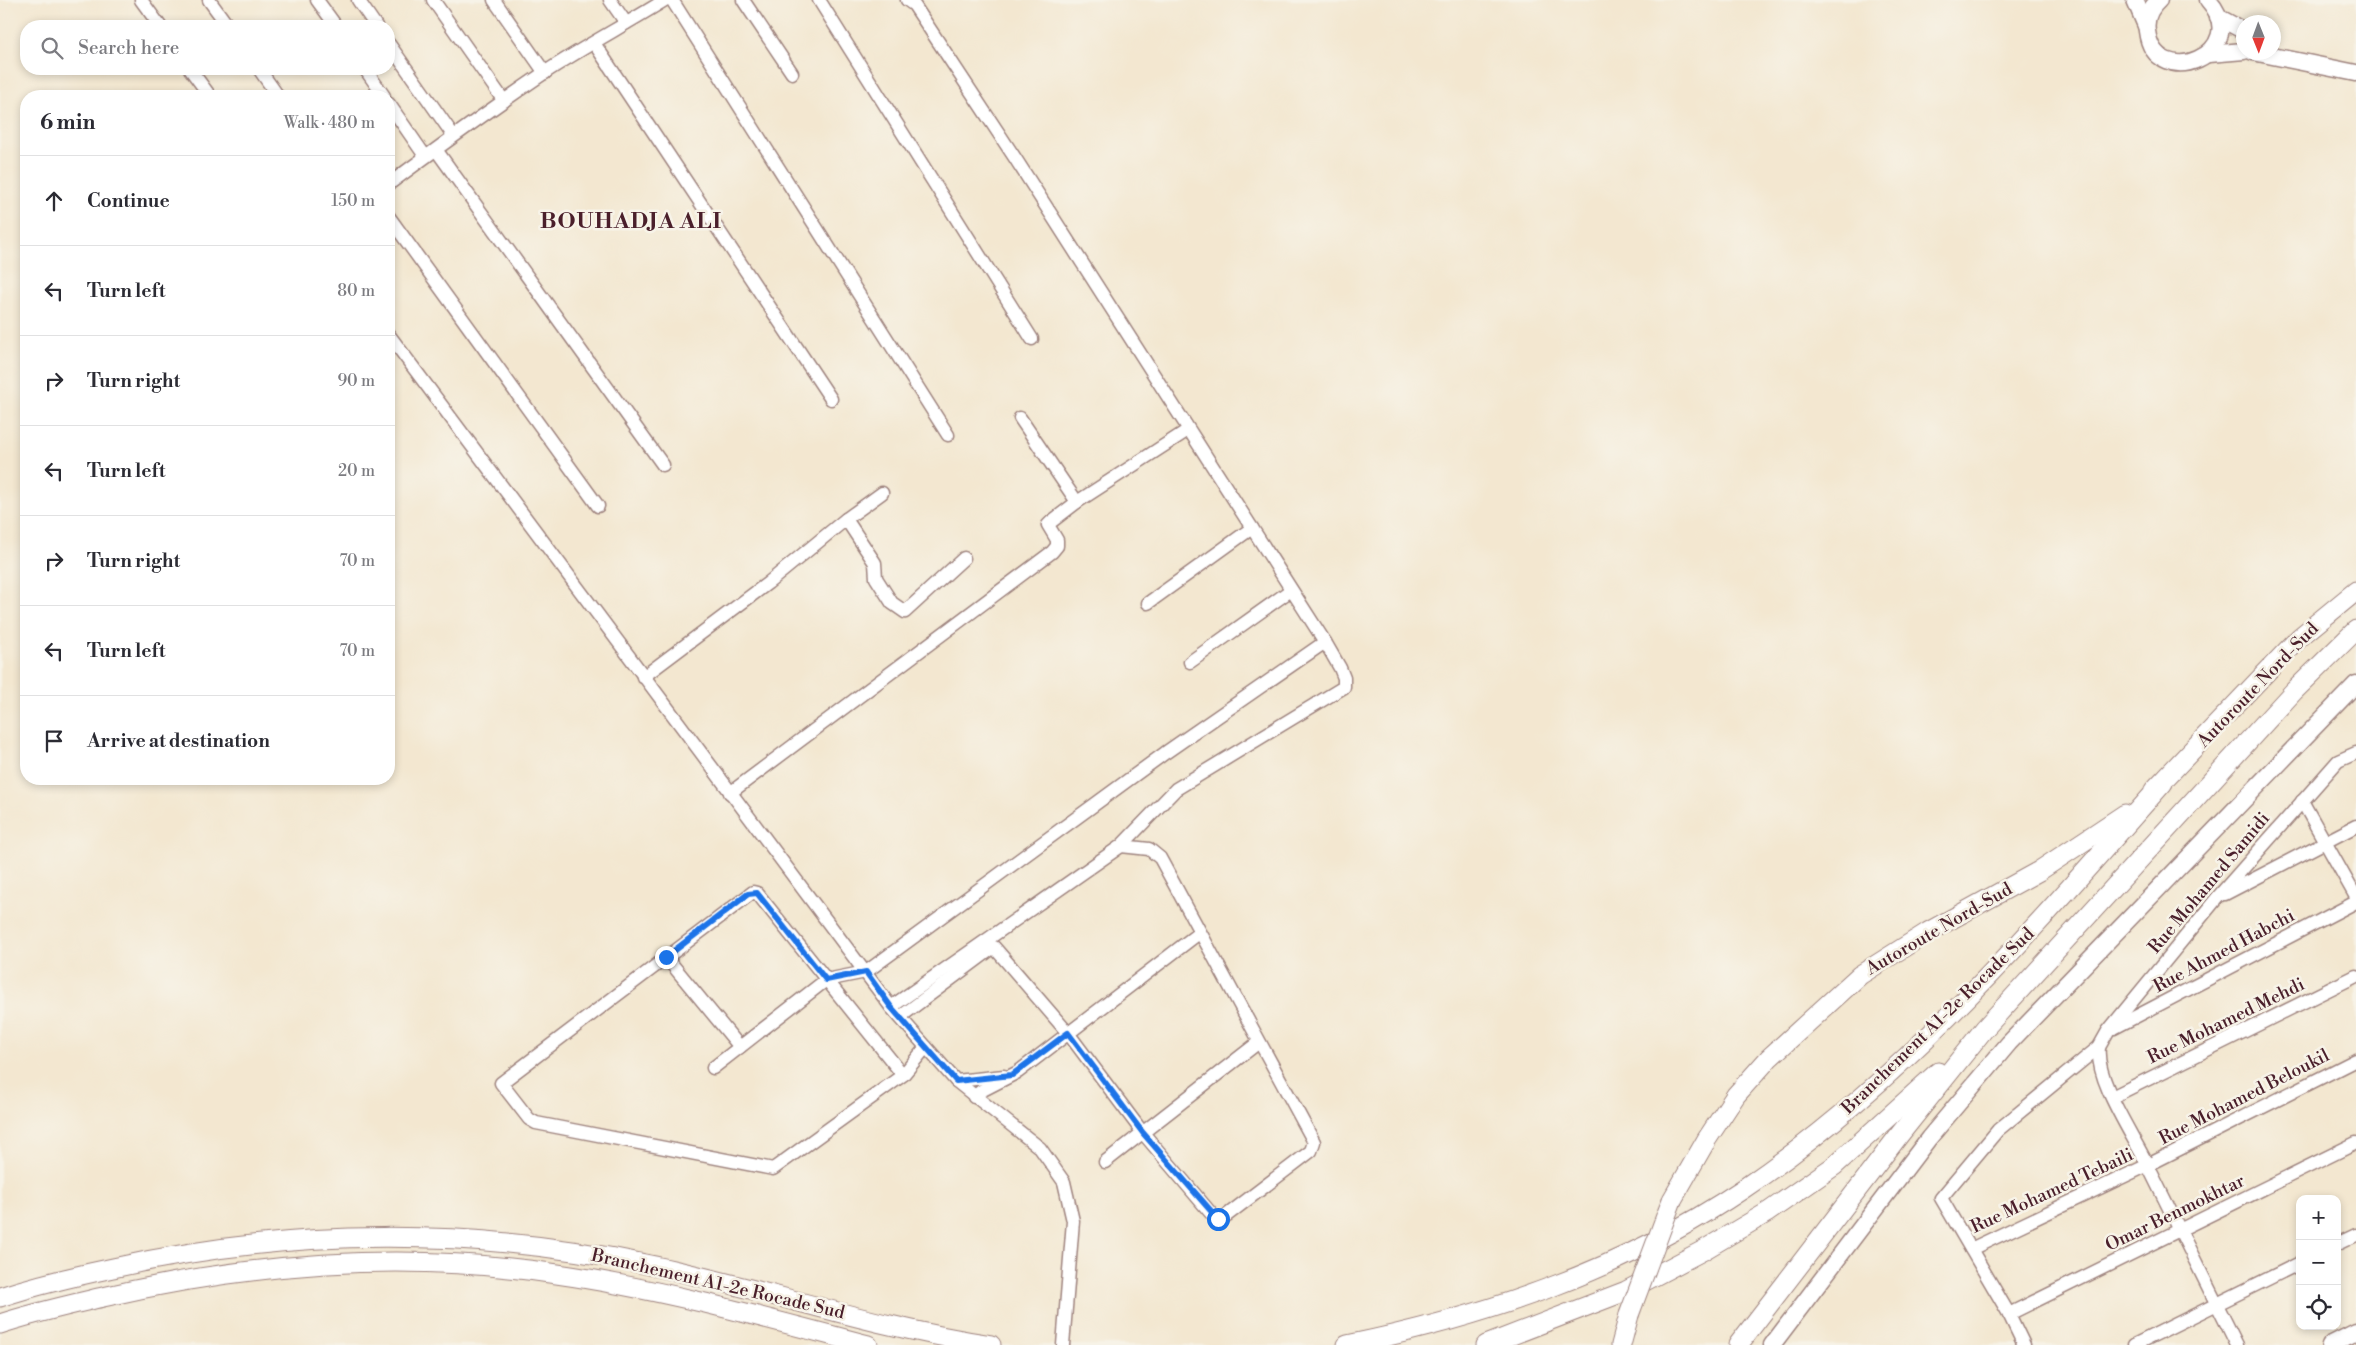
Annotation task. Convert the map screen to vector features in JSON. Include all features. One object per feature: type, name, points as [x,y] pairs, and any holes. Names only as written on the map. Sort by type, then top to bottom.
[{"type":"highway","name":"Autoroute Nord-Sud","points":[[1621,1345],[1629,1315],[1672,1200],[1706,1140],[1736,1095],[1769,1058],[1860,975],[1928,932],[2047,866],[2119,818],[2163,784],[2300,638],[2356,591]]},
{"type":"highway","name":"Autoroute Nord-Sud","points":[[1738,1345],[1900,1134],[1985,1028],[2294,691],[2356,630]]},
{"type":"highway","name":"Branchement A1-2e Rocade Sud","points":[[1347,1345],[1438,1325],[1548,1290],[1615,1261],[1690,1222],[1742,1190],[1797,1150],[1880,1082],[2030,933],[2163,784]]},
{"type":"highway","name":"Branchement A1-2e Rocade Sud","points":[[1486,1345],[1626,1291],[1702,1251],[1768,1212],[1834,1166],[1985,1028]]},
{"type":"highway","name":"Branchement A1-2e Rocade Sud","points":[[0,1297],[96,1271],[216,1248],[342,1237],[476,1240],[585,1252],[657,1266],[899,1327],[990,1345]]},
{"type":"highway","name":"Branchement A1-2e Rocade Sud","points":[[0,1324],[89,1300],[198,1278],[285,1266],[418,1263],[499,1267],[633,1287],[868,1345]]},
{"type":"main road","points":[[2136,0],[2152,47],[2168,61],[2190,63],[2209,54],[2236,52]]},
{"type":"main road","points":[[2146,26],[2148,14],[2159,0]]},
{"type":"main road","points":[[2208,0],[2218,17],[2219,36],[2209,54]]},
{"type":"main road","points":[[2218,17],[2236,27]]},
{"type":"main road","points":[[2281,47],[2356,73]]},
{"type":"main road","points":[[2281,58],[2356,73]]},
{"type":"main road","points":[[1772,1345],[1929,1138],[2008,1043],[2356,684]]},
{"type":"main road","points":[[2330,1345],[2356,1332]]},
{"type":"street","points":[[141,0],[156,20]]},
{"type":"street","points":[[209,0],[224,20]]},
{"type":"street","points":[[318,0],[332,20]]},
{"type":"street","points":[[358,0],[372,20]]},
{"type":"street","points":[[433,0],[504,101]]},
{"type":"street","points":[[494,0],[545,72]]},
{"type":"street","points":[[610,0],[626,23]]},
{"type":"street","points":[[395,180],[431,154],[453,135],[545,72],[665,0]]},
{"type":"street","points":[[672,0],[948,435]]},
{"type":"street","points":[[743,0],[792,72]]},
{"type":"street","points":[[818,0],[1032,339]]},
{"type":"street","points":[[895,1012],[1121,846],[1176,789],[1344,686],[1344,678],[1340,668],[1325,642],[1015,158],[914,5],[907,0]]},
{"type":"street","points":[[594,43],[831,398]]},
{"type":"street","points":[[395,53],[453,135]]},
{"type":"street","points":[[194,75],[206,90]]},
{"type":"street","points":[[263,75],[274,90]]},
{"type":"street","points":[[369,75],[380,90]]},
{"type":"street","points":[[395,111],[431,154],[663,465]]},
{"type":"street","points":[[395,225],[598,506]]},
{"type":"street","points":[[395,343],[895,1012],[956,1081],[1040,1148],[1064,1182],[1072,1221],[1063,1345]]},
{"type":"street","points":[[1020,418],[1077,502]]},
{"type":"street","points":[[730,793],[1052,552],[1057,546],[1057,540],[1048,525],[1077,502],[1188,430]]},
{"type":"street","points":[[643,676],[768,584],[846,519],[882,493]]},
{"type":"street","points":[[846,519],[875,563],[876,578],[892,603],[905,612],[964,558]]},
{"type":"street","points":[[1148,603],[1252,528]]},
{"type":"street","points":[[1190,662],[1291,590]]},
{"type":"street","points":[[713,1068],[826,980],[866,972],[1166,753],[1325,642]]},
{"type":"street","name":"Rue Mohamed Samidi","points":[[2099,1047],[2108,1031],[2217,898],[2338,761],[2356,753]]},
{"type":"street","points":[[2302,801],[2356,897]]},
{"type":"street","points":[[2217,898],[2356,826]]},
{"type":"street","points":[[895,1012],[994,947],[1068,1033],[1143,1133],[1218,1219],[1222,1219],[1311,1151],[1314,1142],[1160,858],[1149,849],[1121,846]]},
{"type":"street","points":[[903,1074],[757,893],[753,892],[501,1083],[529,1119],[546,1125],[772,1169],[903,1074],[926,1047]]},
{"type":"street","name":"Rue Ahmed Habchi","points":[[2108,1031],[2356,902]]},
{"type":"street","points":[[974,1097],[981,1091],[1012,1075],[1200,933]]},
{"type":"street","points":[[666,957],[740,1047]]},
{"type":"street","name":"Rue Mohamed Mehdi","points":[[2112,1097],[2356,976]]},
{"type":"street","points":[[1105,1162],[1259,1042]]},
{"type":"street","points":[[2099,1047],[2098,1059],[2112,1097],[2148,1165],[2237,1345]]},
{"type":"street","points":[[2024,1345],[2009,1314],[1941,1198],[1998,1130],[2099,1047]]},
{"type":"street","name":"Rue Mohamed Beloukil","points":[[2148,1165],[2356,1060]]},
{"type":"street","points":[[956,1081],[1012,1075]]},
{"type":"street","name":"Omar Benmokhtar","points":[[2009,1314],[2356,1143]]},
{"type":"street","name":"Rue Mohamed Tebaili","points":[[1971,1249],[2148,1165]]},
{"type":"street","points":[[2341,1242],[2356,1235]]},
{"type":"street","points":[[2134,1345],[2148,1342],[2217,1303],[2296,1264]]},
{"type":"district","name":"BOUHADJA ALI","points":[[631,221]]},
{"type":"route","points":[[666,957],[753,892],[757,893],[826,980],[866,972],[891,1007],[956,1081],[1012,1075],[1068,1033],[1143,1133],[1215,1218],[1218,1219]]}]
